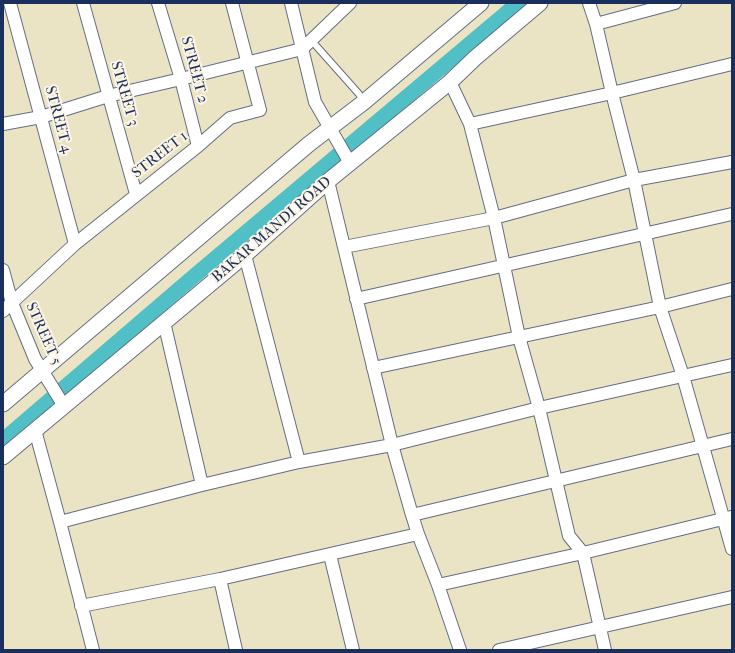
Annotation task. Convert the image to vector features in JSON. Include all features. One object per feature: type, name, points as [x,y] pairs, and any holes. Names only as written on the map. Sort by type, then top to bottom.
[{"type":"street","name":"STREET 4","points":[[10,3],[75,244]]},
{"type":"street","name":"STREET 3","points":[[83,3],[136,194]]},
{"type":"street","name":"STREET 2","points":[[158,3],[181,79],[198,146]]},
{"type":"street","name":"STREET 1","points":[[3,311],[7,304],[75,244],[198,146],[230,118],[260,110],[232,3]]},
{"type":"street","points":[[291,3],[315,102],[350,163]]},
{"type":"street","points":[[3,124],[41,117],[108,96],[302,49],[350,3]]},
{"type":"street","points":[[3,404],[44,375],[303,149],[364,102],[481,3]]},
{"type":"street","name":"BAKAR MANDI ROAD","points":[[3,457],[34,430],[61,401],[164,322],[245,255],[328,181],[450,82],[475,58],[540,3]]},
{"type":"street","points":[[588,3],[596,24],[634,180],[660,307],[683,376],[703,446],[728,518],[732,549]]},
{"type":"street","points":[[596,24],[675,3]]},
{"type":"street","points":[[470,124],[612,93],[732,64]]},
{"type":"street","points":[[450,82],[470,124],[494,218],[519,337],[539,408],[569,536],[582,553],[605,650]]},
{"type":"street","points":[[344,247],[494,218],[634,180],[732,162]]},
{"type":"street","points":[[328,181],[392,445],[418,534],[438,585],[460,650]]},
{"type":"street","points":[[356,299],[732,214]]},
{"type":"street","points":[[245,255],[299,462]]},
{"type":"street","name":"STREET 5","points":[[3,270],[7,304],[35,359],[61,401]]},
{"type":"street","points":[[373,368],[660,307],[732,289]]},
{"type":"street","points":[[164,322],[202,485]]},
{"type":"street","points":[[60,522],[202,485],[299,462],[392,445],[539,408],[732,365]]},
{"type":"street","points":[[34,430],[60,522],[93,650]]},
{"type":"street","points":[[412,515],[732,439]]},
{"type":"street","points":[[438,585],[582,553],[728,518]]},
{"type":"street","points":[[81,606],[220,579],[418,534]]},
{"type":"street","points":[[330,555],[353,650]]},
{"type":"street","points":[[220,579],[236,650]]},
{"type":"street","points":[[499,650],[732,597]]},
{"type":"lane","points":[[311,40],[359,94],[364,102]]},
{"type":"waterway","points":[[3,440],[193,277],[518,3]]}]
